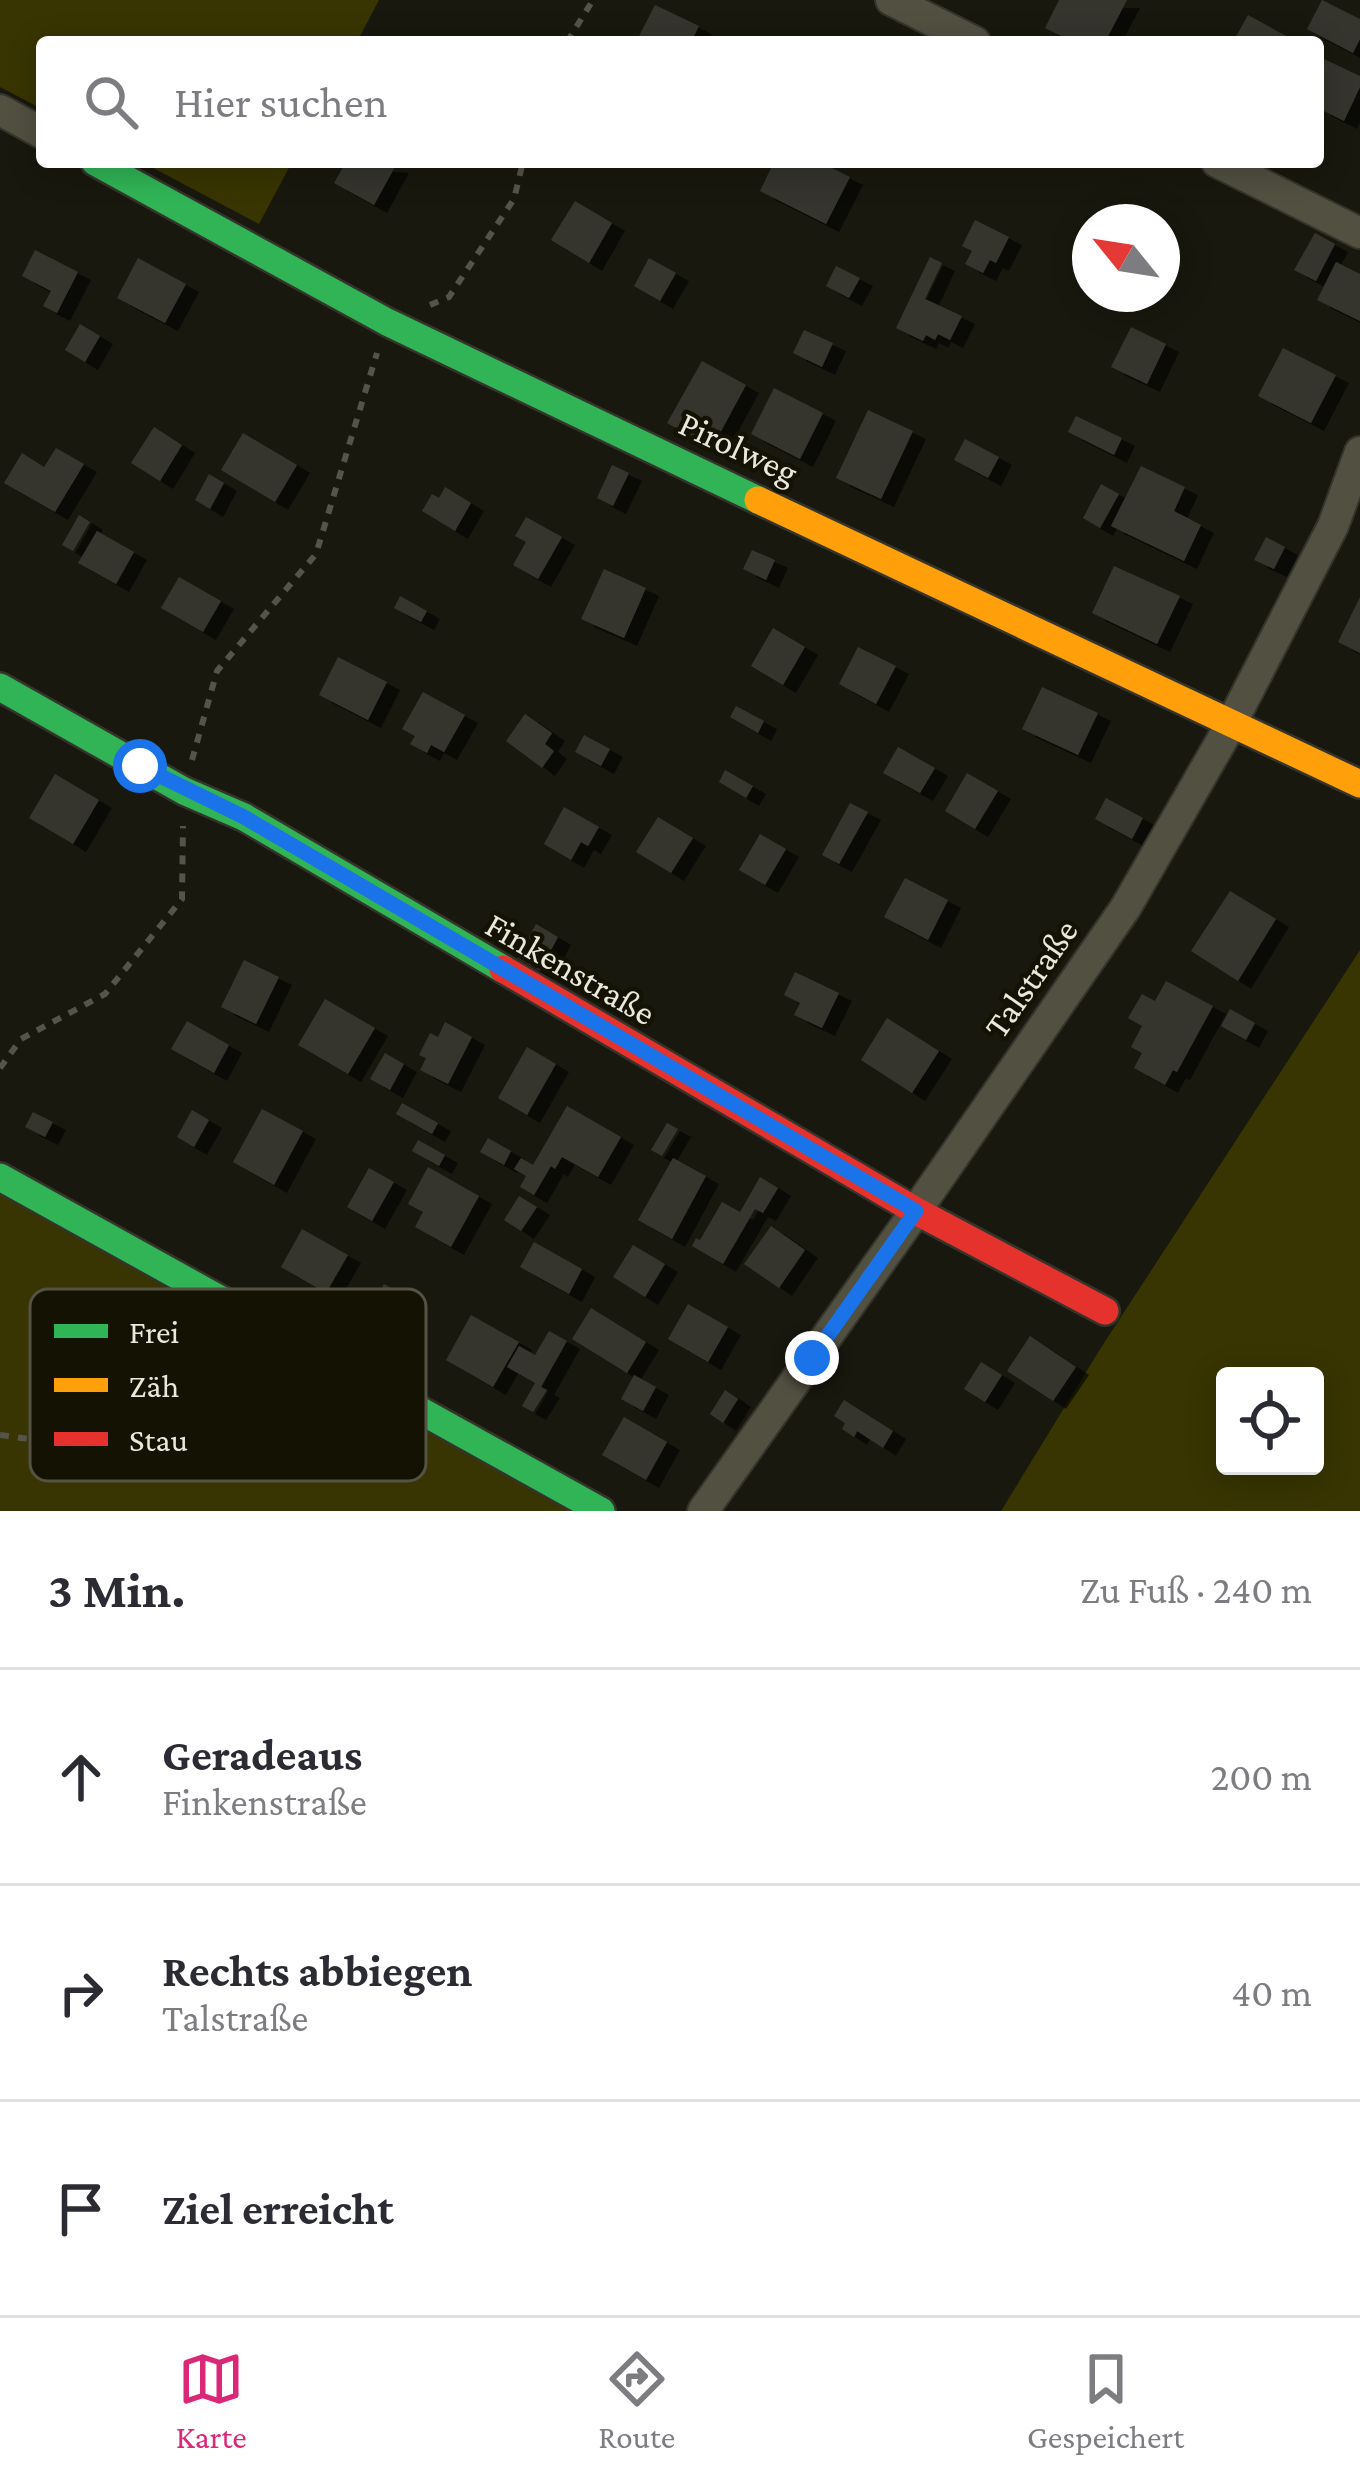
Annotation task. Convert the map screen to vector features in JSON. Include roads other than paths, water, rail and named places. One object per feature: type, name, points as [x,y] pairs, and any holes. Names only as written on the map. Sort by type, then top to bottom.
[{"type":"street","points":[[891,0],[963,36]]},
{"type":"street","points":[[0,110],[36,131]]},
{"type":"street","name":"Pirolweg","points":[[105,168],[387,322],[1360,784]]},
{"type":"street","points":[[1228,168],[1360,233]]},
{"type":"street","name":"Talstraße","points":[[703,1511],[1126,907],[1230,726],[1333,526],[1360,452]]},
{"type":"street","name":"Finkenstraße","points":[[0,687],[184,790],[244,817],[916,1211],[1106,1311]]},
{"type":"street","points":[[0,1177],[204,1289]]},
{"type":"street","points":[[426,1412],[601,1511]]}]
